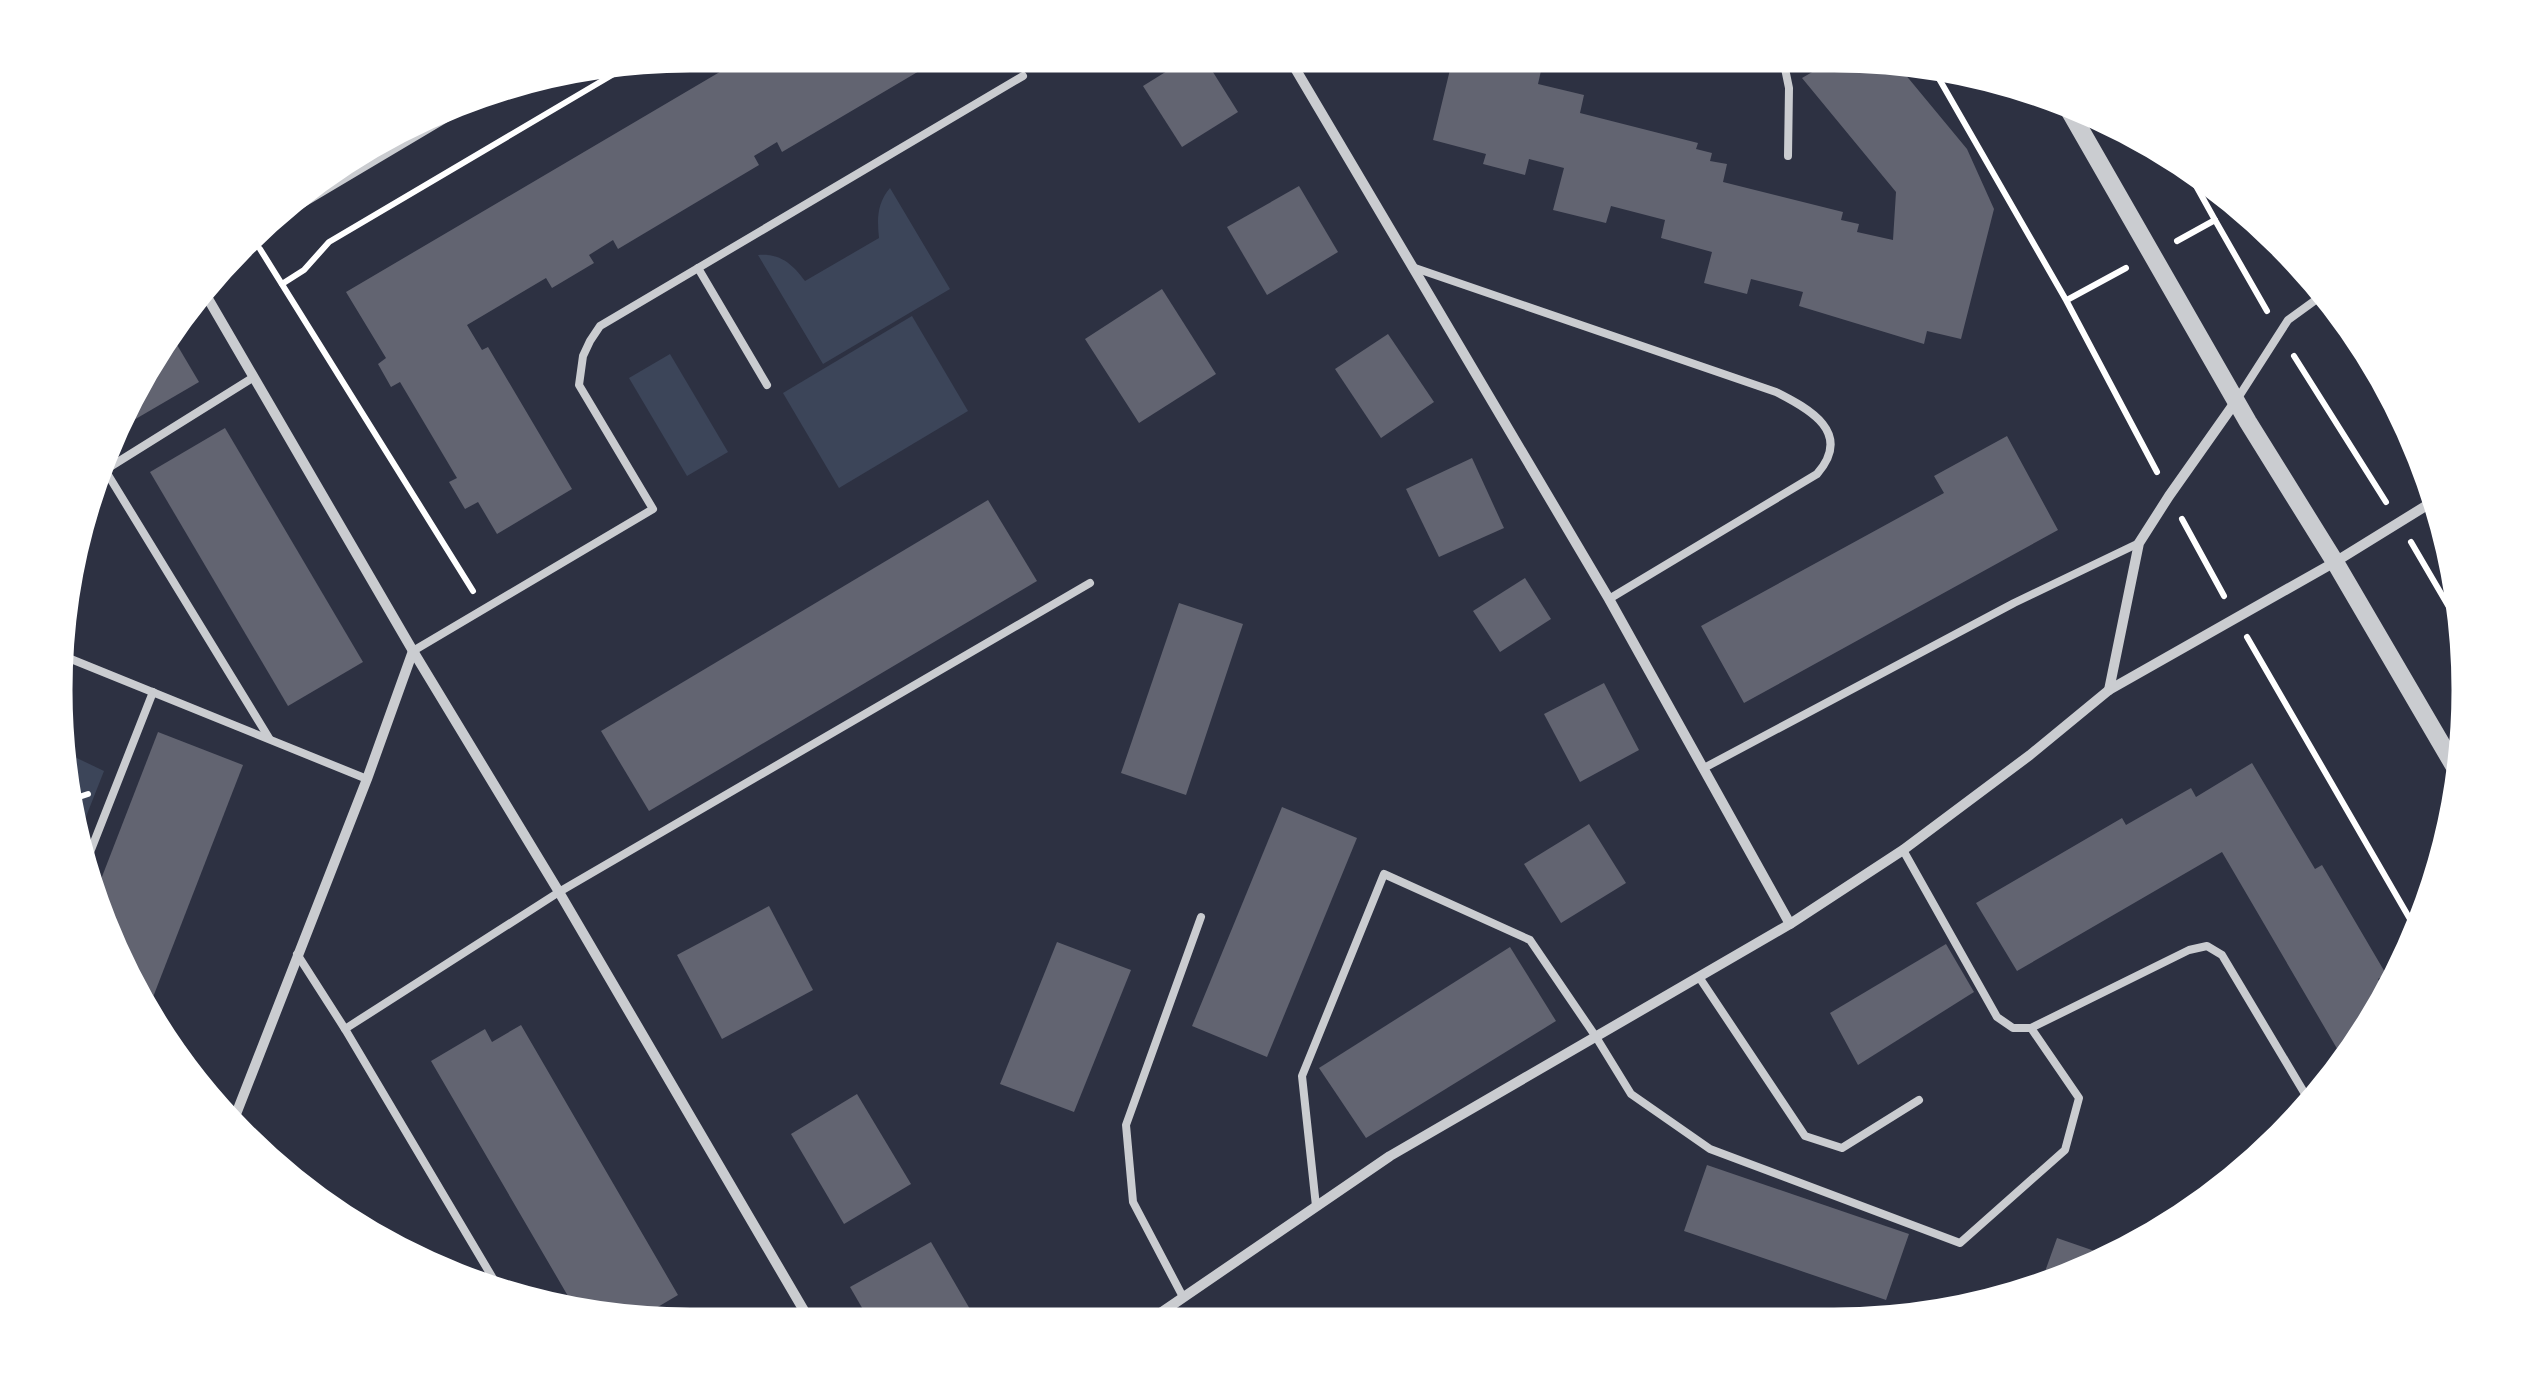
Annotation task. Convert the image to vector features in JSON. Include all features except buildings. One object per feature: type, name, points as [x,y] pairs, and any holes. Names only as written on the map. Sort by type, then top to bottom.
[{"type":"street","points":[[1296,70],[1609,600],[1790,924]]},
{"type":"street","points":[[2074,118],[2236,401],[2450,760]]},
{"type":"street","points":[[325,189],[395,145]]},
{"type":"street","points":[[208,300],[804,1310]]},
{"type":"street","points":[[2109,690],[2139,543],[2236,401]]},
{"type":"street","points":[[1164,1310],[1390,1156],[1790,924],[1903,850],[2030,756],[2109,690],[2426,506]]},
{"type":"street","points":[[237,1112],[413,651]]},
{"type":"lane","points":[[1785,70],[1789,88],[1788,156]]},
{"type":"lane","points":[[413,651],[652,509],[579,385],[590,340],[600,326],[1024,76]]},
{"type":"lane","points":[[698,268],[767,385]]},
{"type":"lane","points":[[1414,268],[1776,392],[1816,415],[1826,430],[1831,446],[1828,461],[1817,474],[1609,600]]},
{"type":"lane","points":[[2236,401],[2288,320],[2315,300]]},
{"type":"lane","points":[[114,460],[254,376]]},
{"type":"lane","points":[[109,476],[271,740]]},
{"type":"lane","points":[[1704,768],[2014,603],[2139,543]]},
{"type":"lane","points":[[345,1029],[559,892],[1090,582]]},
{"type":"lane","points":[[71,659],[367,779]]},
{"type":"lane","points":[[91,850],[152,692]]},
{"type":"lane","points":[[1903,850],[1998,1016],[2013,1028],[2030,1028],[2189,950],[2207,946],[2222,955],[2304,1094]]},
{"type":"lane","points":[[1316,1206],[1302,1076],[1384,874],[1530,940],[1631,1094],[1710,1149],[1960,1243],[2065,1150],[2079,1098],[2030,1028]]},
{"type":"lane","points":[[1182,1298],[1133,1202],[1126,1125],[1201,917]]},
{"type":"lane","points":[[297,954],[492,1277]]},
{"type":"lane","points":[[1699,977],[1805,1136],[1842,1148],[1919,1100]]},
{"type":"path","points":[[282,284],[304,270],[330,242],[613,75]]},
{"type":"path","points":[[1939,79],[2066,300],[2236,618],[2410,919]]},
{"type":"path","points":[[2196,187],[2214,220]]},
{"type":"path","points":[[258,246],[484,609]]},
{"type":"shaded area","points":[[890,188],[950,289],[823,364],[758,255],[786,261],[805,281],[879,238],[879,212]]},
{"type":"shaded area","points":[[912,316],[968,411],[839,488],[783,393]]},
{"type":"shaded area","points":[[670,354],[728,452],[687,476],[629,378]]},
{"type":"shaded area","points":[[74,756],[104,771],[84,821]]}]
